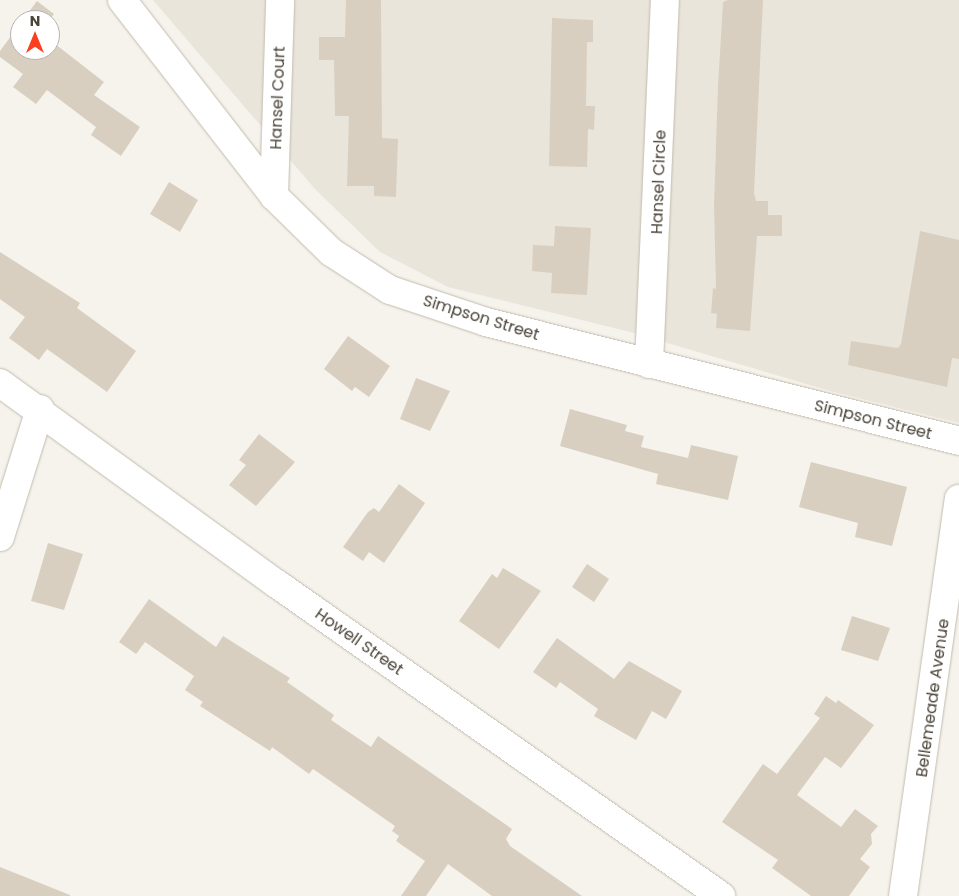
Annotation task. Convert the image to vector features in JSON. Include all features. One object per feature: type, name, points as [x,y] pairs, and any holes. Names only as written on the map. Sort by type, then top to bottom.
[{"type":"street","name":"Simpson Street","points":[[122,0],[274,196],[330,252],[390,290],[486,322],[959,441]]},
{"type":"street","name":"Hansel Court","points":[[274,196],[280,0]]},
{"type":"street","name":"Hansel Circle","points":[[649,364],[665,0]]},
{"type":"street","name":"Howell Street","points":[[0,383],[40,409],[285,590],[722,896]]},
{"type":"street","points":[[0,537],[40,409]]},
{"type":"street","name":"Bellemeade Avenue","points":[[903,896],[959,499]]},
{"type":"shaded area","points":[[153,0],[959,0],[959,423],[830,391],[630,332],[448,287],[380,252],[315,189]]},
{"type":"building","points":[[346,0],[381,0],[382,138],[398,139],[396,197],[374,196],[374,186],[347,186],[349,116],[335,116],[334,60],[319,60],[319,37],[345,37]]},
{"type":"building","points":[[728,0],[763,0],[754,193],[756,201],[768,201],[768,215],[782,215],[782,236],[757,236],[750,331],[716,328],[717,314],[711,313],[713,288],[716,289],[714,205],[718,86],[723,2]]},
{"type":"building","points":[[37,1],[49,10],[30,10]]},
{"type":"building","points":[[552,18],[593,20],[593,42],[587,42],[586,106],[595,106],[594,130],[588,129],[587,167],[549,166]]},
{"type":"building","points":[[10,38],[10,60],[60,60],[60,48],[104,82],[94,95],[140,127],[121,156],[91,135],[96,127],[47,90],[36,104],[13,87],[23,74],[0,57],[0,51]]},
{"type":"building","points":[[169,182],[198,200],[180,232],[150,214]]},
{"type":"building","points":[[555,226],[591,228],[587,295],[551,293],[552,273],[532,271],[533,245],[554,246]]},
{"type":"building","points":[[920,231],[959,240],[959,359],[952,358],[947,387],[848,365],[851,341],[898,348],[901,344]]},
{"type":"building","points":[[0,252],[80,303],[77,308],[136,351],[107,392],[47,349],[39,360],[9,338],[25,317],[0,299]]},
{"type":"building","points":[[348,336],[390,366],[369,397],[355,387],[352,391],[324,369]]},
{"type":"building","points":[[416,378],[450,391],[430,431],[400,419]]},
{"type":"building","points":[[570,409],[627,425],[625,431],[644,436],[641,447],[688,458],[691,445],[738,456],[728,500],[656,484],[658,474],[560,446]]},
{"type":"building","points":[[259,434],[295,462],[256,506],[229,485],[246,465],[239,460]]},
{"type":"building","points":[[811,462],[907,487],[892,546],[855,537],[858,523],[799,507]]},
{"type":"building","points":[[399,484],[425,503],[384,563],[369,552],[363,561],[343,547],[368,512],[374,508],[379,512]]},
{"type":"building","points":[[48,543],[83,554],[64,610],[31,601]]},
{"type":"building","points":[[587,564],[609,579],[594,602],[572,587]]},
{"type":"building","points":[[503,568],[541,591],[499,649],[459,621],[492,574],[497,578]]},
{"type":"building","points":[[149,599],[216,647],[223,636],[290,678],[287,682],[334,715],[331,720],[371,747],[378,736],[512,829],[506,839],[510,846],[582,896],[492,896],[448,864],[426,896],[401,896],[425,861],[396,841],[399,836],[392,831],[395,826],[313,769],[309,774],[272,747],[270,751],[200,706],[203,702],[185,690],[194,676],[145,642],[136,654],[119,642]]},
{"type":"building","points":[[852,616],[890,628],[878,661],[841,650]]},
{"type":"building","points":[[557,638],[614,679],[629,661],[682,691],[666,719],[652,711],[636,740],[594,716],[598,709],[560,682],[556,688],[533,672]]},
{"type":"building","points":[[826,696],[836,703],[838,700],[874,725],[841,768],[825,757],[797,795],[841,827],[855,809],[878,826],[871,834],[872,844],[860,859],[870,867],[849,896],[811,896],[772,868],[778,860],[722,822],[763,764],[777,774],[820,718],[814,714]]},
{"type":"building","points":[[0,867],[70,895],[70,896],[0,896]]}]
